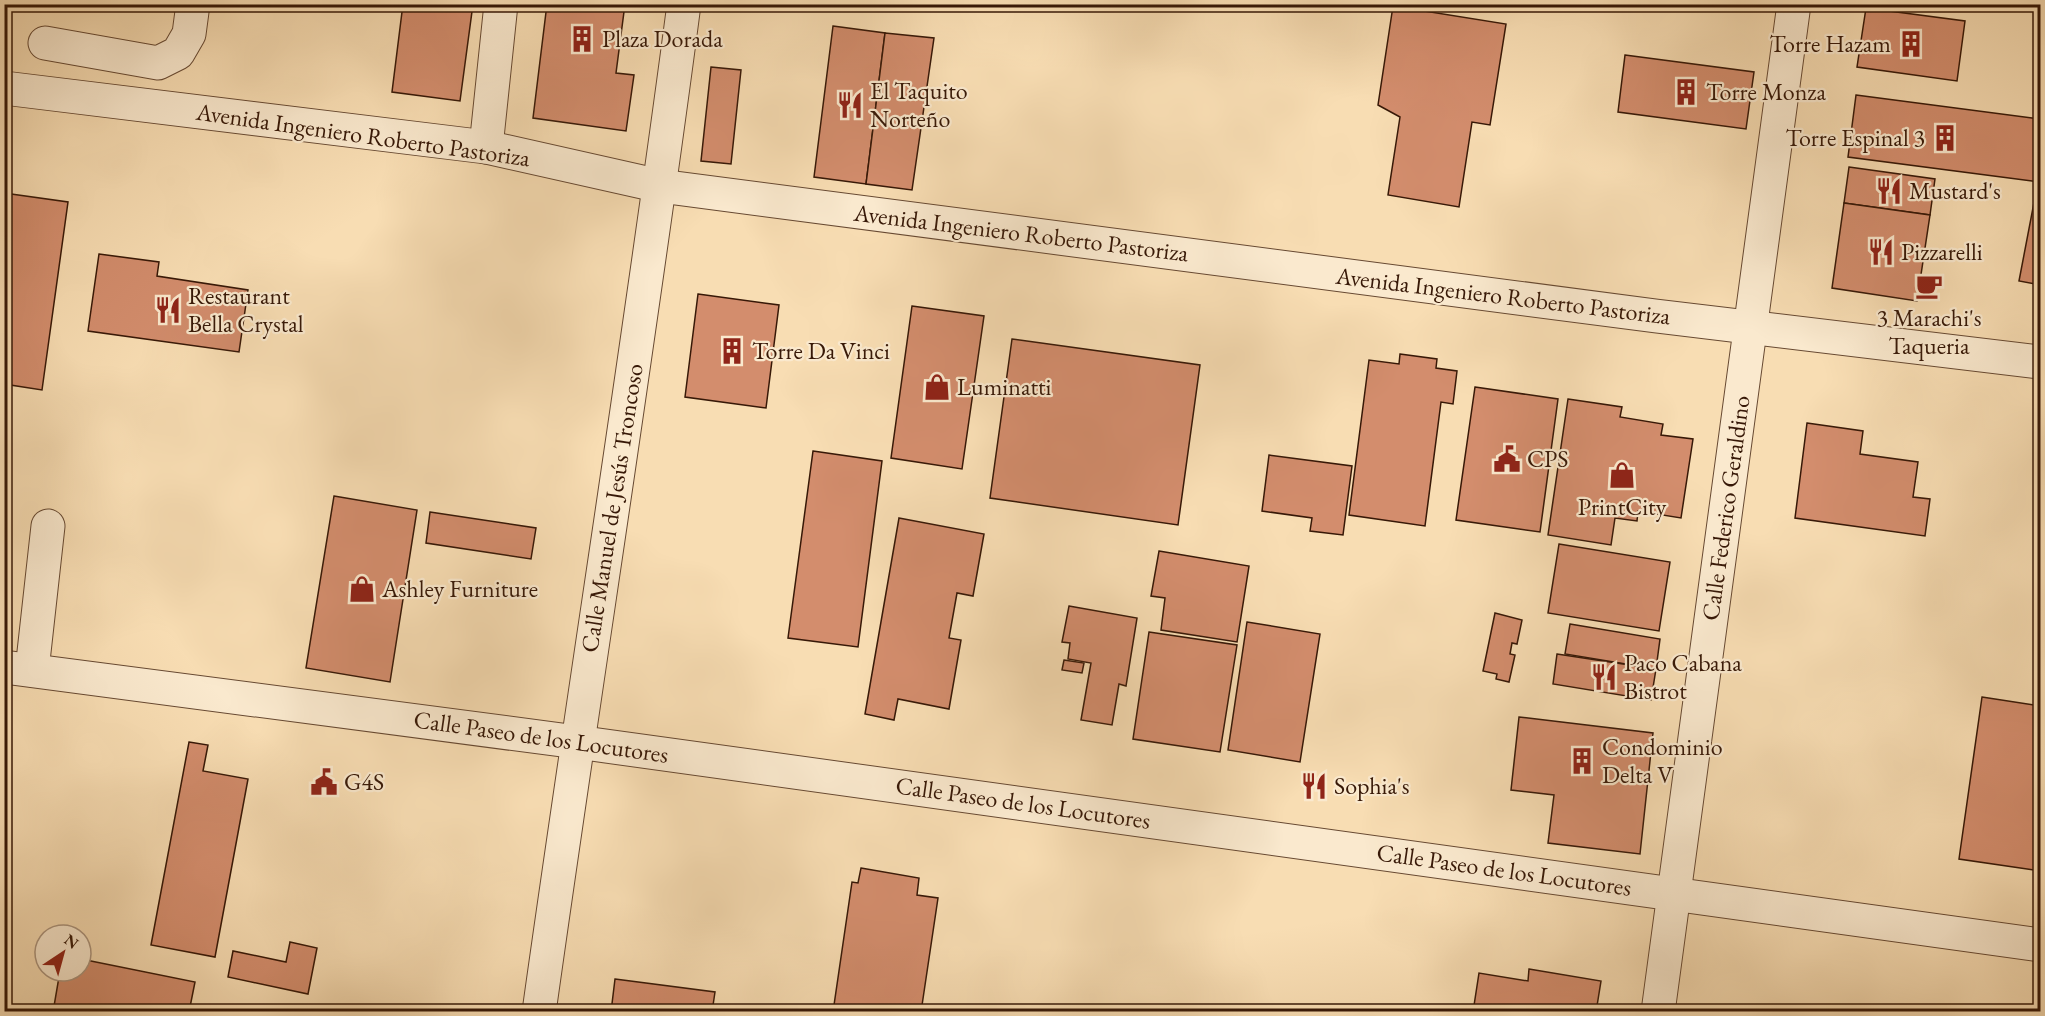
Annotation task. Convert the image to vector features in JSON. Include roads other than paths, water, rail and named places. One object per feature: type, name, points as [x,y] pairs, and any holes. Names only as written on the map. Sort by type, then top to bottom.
[{"type":"street","points":[[45,43],[158,63],[178,53],[189,34],[194,4]]},
{"type":"street","points":[[486,147],[501,4]]},
{"type":"street","name":"Calle Manuel de Jesús Troncoso","points":[[539,1011],[660,186],[684,4]]},
{"type":"street","name":"Calle Federico Geraldino","points":[[1658,1011],[1794,4]]},
{"type":"street","name":"Avenida Ingeniero Roberto Pastoriza","points":[[4,88],[486,147],[660,186],[1750,327],[2040,362]]},
{"type":"street","points":[[18,668],[48,526]]},
{"type":"street","name":"Calle Paseo de los Locutores","points":[[18,668],[577,742],[2040,945]]},
{"type":"place","name":"Plaza Dorada","points":[[582,39]]},
{"type":"place","name":"Torre Hazam","points":[[1911,44]]},
{"type":"place","name":"Torre Monza","points":[[1686,92]]},
{"type":"place","name":"El Taquito Norteño","points":[[850,105]]},
{"type":"place","name":"Torre Espinal 3","points":[[1945,138]]},
{"type":"place","name":"Mustard's","points":[[1889,191]]},
{"type":"place","name":"Pizzarelli","points":[[1881,252]]},
{"type":"place","name":"3 Marachi's Taqueria","points":[[1929,286]]},
{"type":"place","name":"Restaurant Bella Crystal","points":[[168,310]]},
{"type":"place","name":"Torre Da Vinci","points":[[732,351]]},
{"type":"place","name":"Luminatti","points":[[937,387]]},
{"type":"place","name":"CPS","points":[[1507,459]]},
{"type":"place","name":"PrintCity","points":[[1622,475]]},
{"type":"place","name":"Ashley Furniture","points":[[362,589]]},
{"type":"place","name":"Paco Cabana Bistrot","points":[[1604,677]]},
{"type":"place","name":"Condominio Delta V","points":[[1582,761]]},
{"type":"place","name":"G4S","points":[[324,782]]},
{"type":"place","name":"Sophia's","points":[[1314,786]]}]
